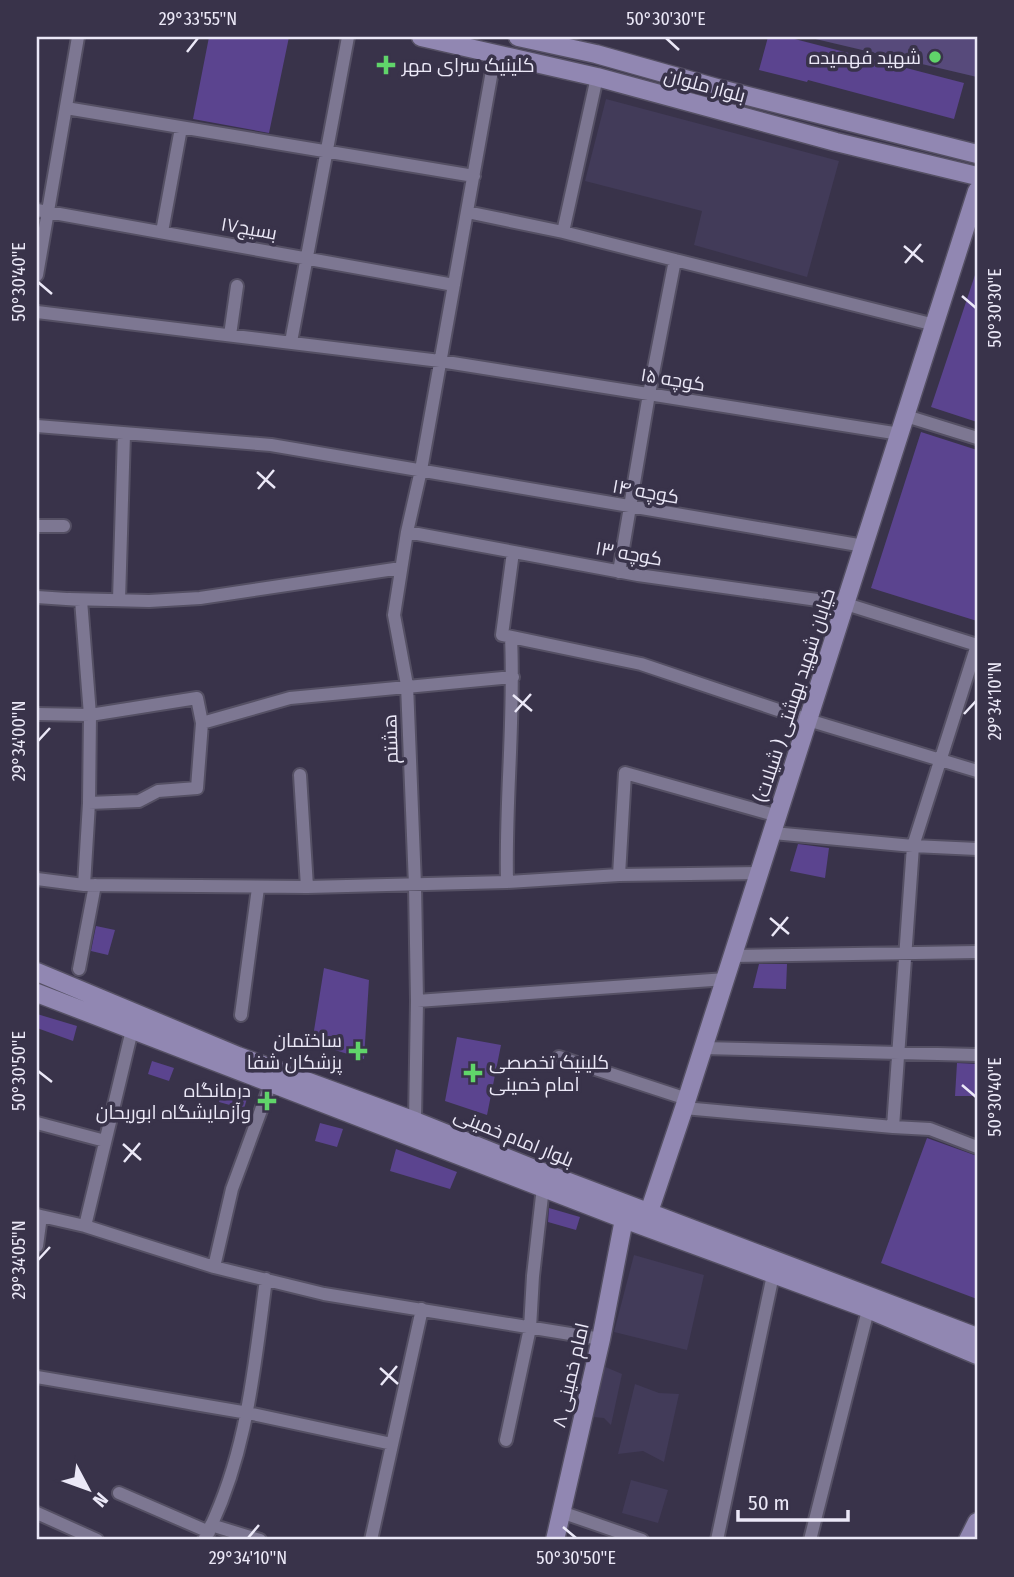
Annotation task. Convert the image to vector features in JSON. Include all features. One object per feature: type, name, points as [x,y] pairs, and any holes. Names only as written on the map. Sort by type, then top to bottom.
[{"type":"main road","name":"بلوار ملوان","points":[[421,37],[597,77],[836,142],[977,176]]},
{"type":"main road","name":"بلوار ملوان","points":[[518,37],[596,54],[977,154]]},
{"type":"main road","name":"خیابان شهید بهشتی ( شیلات)","points":[[649,1212],[704,1048],[977,191]]},
{"type":"main road","points":[[964,232],[977,218]]},
{"type":"main road","name":"بلوار امام خمینی","points":[[37,972],[238,1056],[649,1212],[925,1325],[977,1355]]},
{"type":"main road","name":"بلوار امام خمینی","points":[[37,993],[772,1275],[868,1310],[977,1337]]},
{"type":"main road","name":"امام خمینی ۸","points":[[555,1540],[601,1339],[624,1219]]},
{"type":"main road","points":[[968,1540],[977,1522]]},
{"type":"street","points":[[37,275],[43,211],[66,108],[78,37]]},
{"type":"street","points":[[291,342],[348,37]]},
{"type":"street","name":"هشتم","points":[[415,1121],[415,885],[407,685],[394,615],[495,54]]},
{"type":"street","points":[[563,232],[597,77]]},
{"type":"street","points":[[66,108],[474,176]]},
{"type":"street","points":[[162,232],[181,128]]},
{"type":"street","name":"بسیج۱۷","points":[[43,211],[454,285]]},
{"type":"street","points":[[467,212],[563,232],[935,325]]},
{"type":"street","points":[[619,572],[675,260]]},
{"type":"street","points":[[230,335],[237,286]]},
{"type":"street","name":"کوچه ۱۵","points":[[37,312],[440,361],[900,435]]},
{"type":"street","points":[[906,416],[977,438]]},
{"type":"street","name":"کوچه ۱۴","points":[[37,426],[271,445],[864,546]]},
{"type":"street","points":[[119,600],[124,434]]},
{"type":"street","points":[[37,526],[64,526]]},
{"type":"street","name":"کوچه ۱۳","points":[[407,531],[619,572],[846,604],[977,645]]},
{"type":"street","points":[[513,552],[502,635],[641,663],[808,720],[977,771]]},
{"type":"street","points":[[37,597],[119,600],[200,598],[401,568]]},
{"type":"street","points":[[75,599],[90,715],[89,885],[79,969]]},
{"type":"street","points":[[506,882],[513,677],[511,637]]},
{"type":"street","points":[[893,1127],[913,846],[977,645]]},
{"type":"street","points":[[202,723],[290,698],[513,677]]},
{"type":"street","points":[[37,714],[90,715],[197,698],[202,723],[197,788],[158,791],[138,801],[89,803]]},
{"type":"street","points":[[619,875],[625,773],[775,825],[913,846],[977,849]]},
{"type":"street","points":[[300,775],[307,887]]},
{"type":"street","points":[[37,879],[89,885],[258,888],[506,882],[619,875],[760,873]]},
{"type":"street","points":[[241,1015],[258,888]]},
{"type":"street","points":[[733,956],[977,952]]},
{"type":"street","points":[[417,1001],[726,979]]},
{"type":"street","points":[[85,1226],[132,1030]]},
{"type":"street","points":[[704,1048],[977,1055]]},
{"type":"street","points":[[559,1057],[686,1104],[930,1129],[977,1147]]},
{"type":"street","points":[[214,1267],[232,1189],[271,1083]]},
{"type":"street","points":[[37,1124],[104,1140]]},
{"type":"street","points":[[506,1440],[530,1328],[543,1187]]},
{"type":"street","points":[[37,1246],[39,1216],[85,1226],[214,1267],[324,1294],[601,1339]]},
{"type":"street","points":[[717,1540],[772,1275]]},
{"type":"street","points":[[208,1532],[231,1476],[248,1413],[265,1279]]},
{"type":"street","points":[[372,1540],[422,1309]]},
{"type":"street","points":[[810,1540],[868,1310]]},
{"type":"street","points":[[37,1377],[248,1413],[392,1444]]},
{"type":"street","points":[[119,1493],[208,1532],[260,1540]]},
{"type":"street","points":[[561,1512],[642,1540]]},
{"type":"street","points":[[37,1513],[97,1540]]},
{"type":"shaded area","name":"شهید فهمیده","points":[[807,37],[977,37],[977,77]]},
{"type":"shaded area","points":[[606,99],[839,161],[807,277],[694,245],[702,211],[585,181]]},
{"type":"shaded area","points":[[634,1255],[704,1275],[687,1350],[614,1332]]},
{"type":"shaded area","points":[[603,1366],[622,1374],[611,1425],[604,1418],[593,1417]]},
{"type":"shaded area","points":[[635,1384],[659,1393],[679,1394],[664,1462],[643,1451],[618,1454]]},
{"type":"shaded area","points":[[631,1480],[668,1490],[658,1523],[622,1513]]},
{"type":"building","points":[[209,37],[289,37],[269,133],[193,119]]},
{"type":"building","points":[[768,37],[787,37],[964,83],[954,119],[808,80],[807,82],[759,70]]},
{"type":"building","points":[[977,275],[977,422],[931,407]]},
{"type":"building","points":[[921,432],[977,450],[977,621],[871,588]]},
{"type":"building","points":[[798,844],[829,848],[825,878],[790,871]]},
{"type":"building","points":[[96,926],[115,930],[108,955],[91,951]]},
{"type":"building","points":[[759,964],[787,964],[786,989],[753,988]]},
{"type":"building","points":[[324,968],[369,980],[364,1059],[312,1043]]},
{"type":"building","points":[[37,1014],[77,1026],[73,1041],[37,1028]]},
{"type":"building","name":"کلینیک تخصصی امام خمینی","points":[[457,1037],[501,1045],[487,1115],[445,1101]]},
{"type":"building","points":[[152,1061],[174,1068],[169,1081],[148,1074]]},
{"type":"building","points":[[957,1063],[977,1064],[977,1096],[955,1096]]},
{"type":"building","points":[[224,1085],[249,1091],[244,1109],[219,1102]]},
{"type":"building","points":[[320,1123],[343,1129],[337,1147],[315,1141]]},
{"type":"building","points":[[927,1138],[977,1156],[977,1299],[881,1263]]},
{"type":"building","points":[[396,1149],[457,1172],[450,1189],[390,1171]]},
{"type":"building","points":[[549,1208],[580,1217],[576,1230],[548,1222]]},
{"type":"place","name":"شهید فهمیده","points":[[935,57]]},
{"type":"place","name":"کلینیک سرای مهر","points":[[386,65]]},
{"type":"place","name":"ساختمان پزشکان شفا","points":[[358,1051]]},
{"type":"place","name":"کلینیک تخصصی امام خمینی","points":[[473,1073]]},
{"type":"place","name":"درمانگاه وآزمایشگاه ابوریحان","points":[[267,1101]]}]
